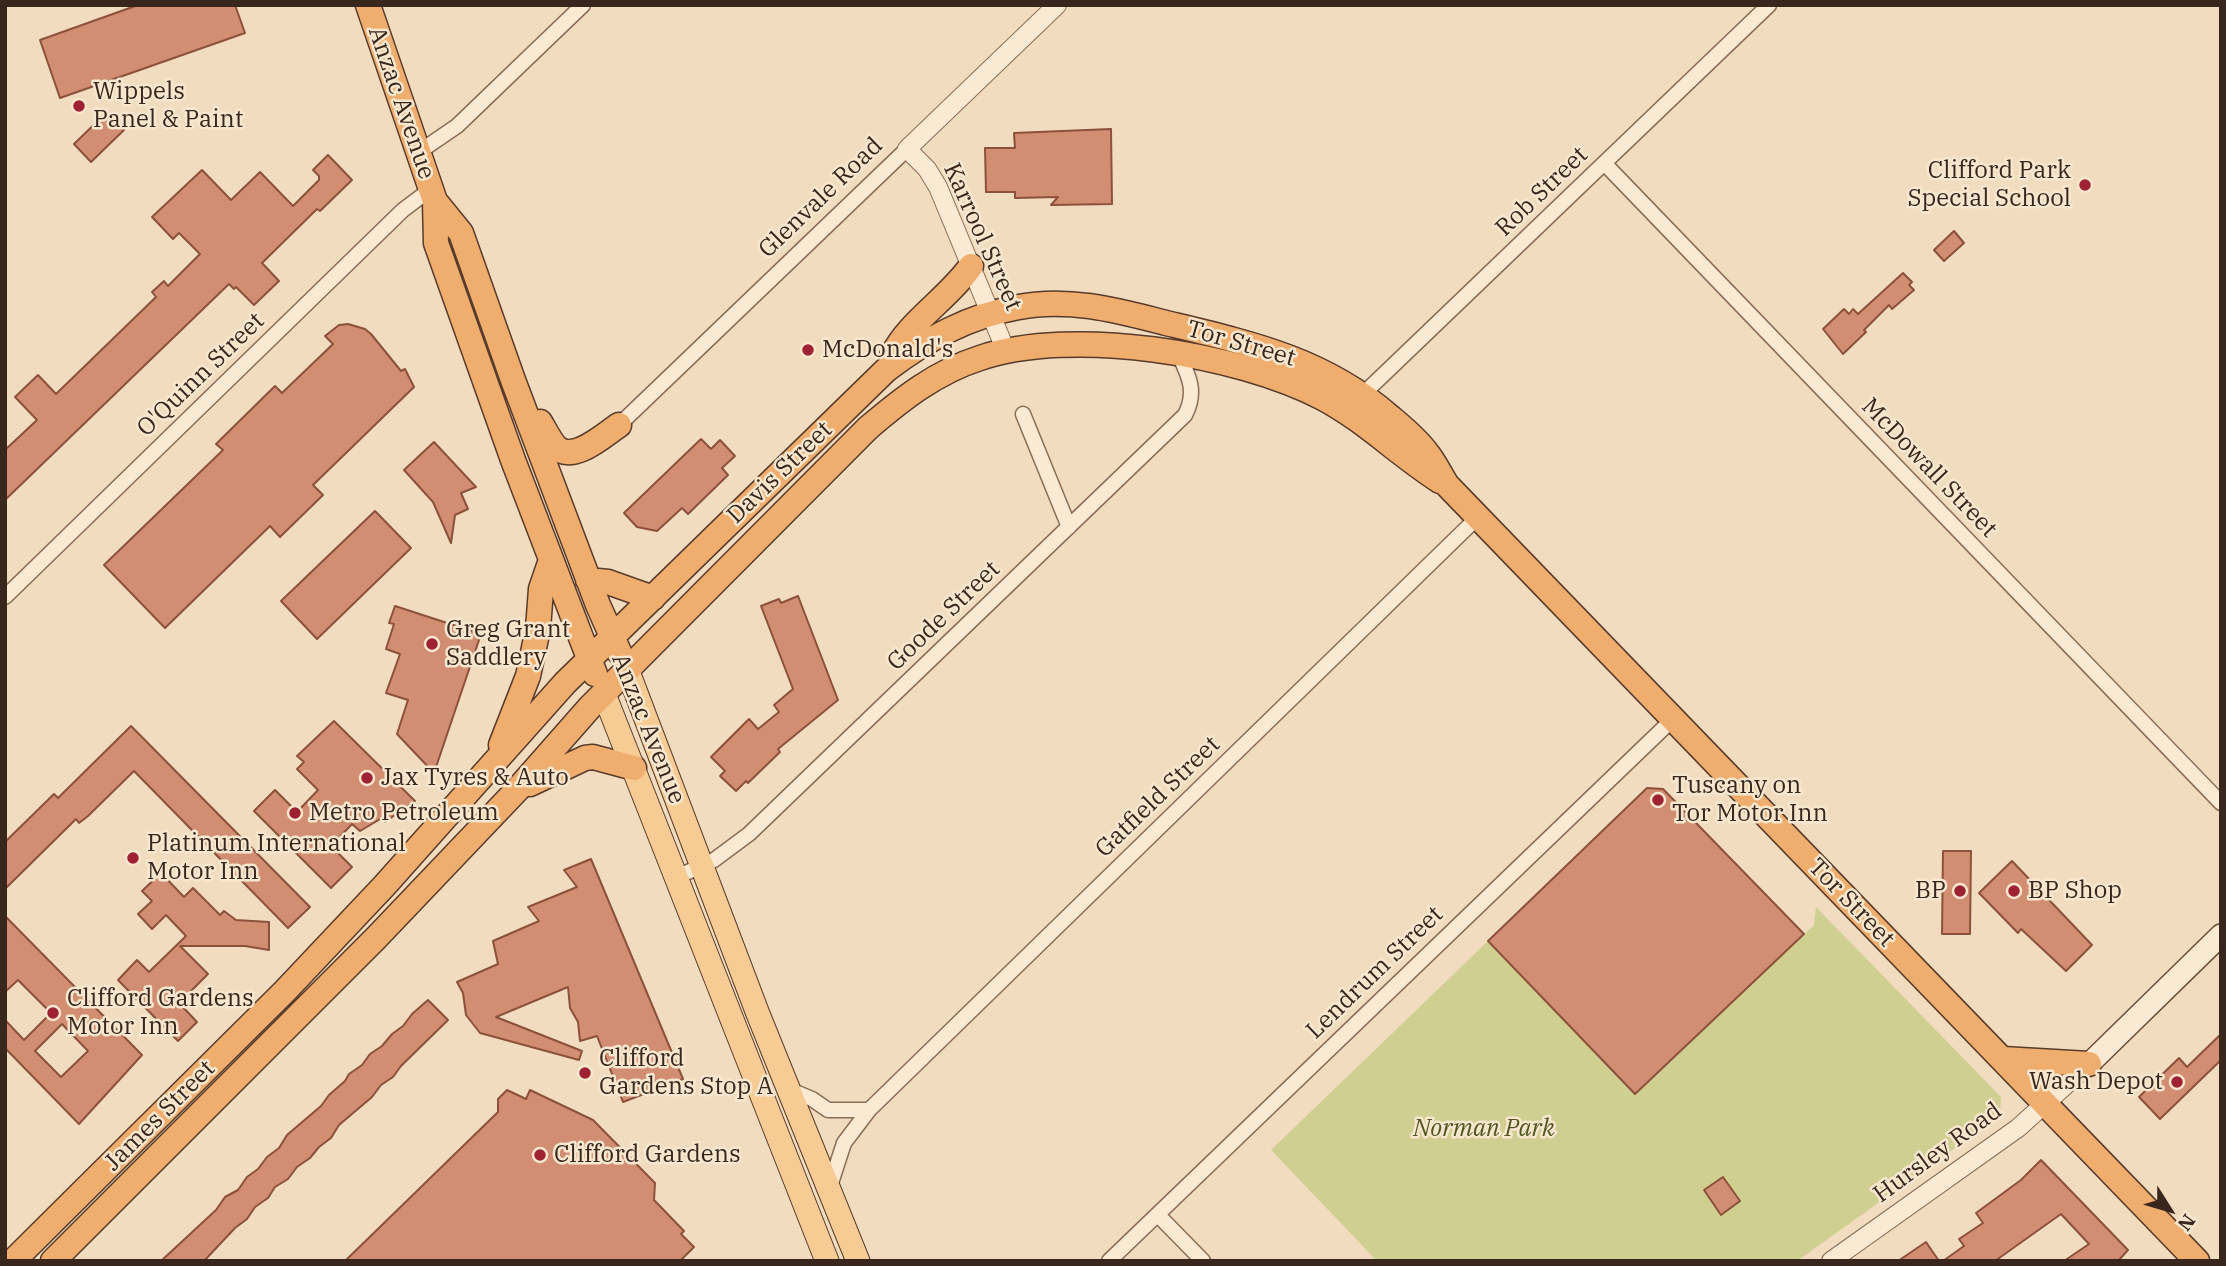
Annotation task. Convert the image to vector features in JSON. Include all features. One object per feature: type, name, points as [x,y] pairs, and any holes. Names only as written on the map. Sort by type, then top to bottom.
[{"type":"highway","name":"Anzac Avenue","points":[[368,5],[433,195],[436,243],[513,460],[604,694]]},
{"type":"highway","name":"Anzac Avenue","points":[[433,195],[461,233],[588,580],[627,669]]},
{"type":"highway","points":[[886,370],[899,342],[961,281],[971,266]]},
{"type":"highway","name":"Tor Street","points":[[990,314],[1021,306],[1059,304],[1108,309],[1259,345],[1332,376],[1373,429],[1416,466],[1447,485],[2003,1059],[2188,1258]]},
{"type":"highway","name":"Davis Street","points":[[589,660],[886,370],[941,332],[990,314]]},
{"type":"highway","name":"Tor Street","points":[[1006,351],[1035,345],[1073,344],[1145,349],[1260,372],[1354,403]]},
{"type":"highway","name":"Davis Street","points":[[627,669],[858,438],[904,397],[953,368],[1006,351]]},
{"type":"highway","points":[[513,380],[557,448],[568,452],[584,448],[619,425]]},
{"type":"highway","points":[[494,762],[528,677],[538,629],[541,589],[551,560]]},
{"type":"highway","points":[[588,580],[608,582],[653,598]]},
{"type":"highway","name":"James Street","points":[[13,1261],[285,991],[589,660]]},
{"type":"highway","name":"James Street","points":[[53,1261],[376,938],[517,790],[627,669]]},
{"type":"highway","points":[[517,790],[585,758],[593,757],[634,768]]},
{"type":"highway","points":[[2003,1059],[2089,1064]]},
{"type":"main road","name":"Anzac Avenue","points":[[627,669],[701,867],[858,1261]]},
{"type":"main road","name":"Anzac Avenue","points":[[604,694],[827,1261]]},
{"type":"main road","name":"Hursley Road","points":[[2089,1064],[2221,935]]},
{"type":"street","points":[[419,152],[457,126],[583,5]]},
{"type":"street","name":"Glenvale Road","points":[[619,425],[1058,5]]},
{"type":"street","name":"Rob Street","points":[[1354,403],[1769,5]]},
{"type":"street","name":"Karrool Street","points":[[907,149],[927,169],[938,187],[1006,351]]},
{"type":"street","name":"McDowall Street","points":[[1605,164],[2221,803]]},
{"type":"street","name":"O'Quinn Street","points":[[5,597],[403,210],[433,195]]},
{"type":"street","name":"Goode Street","points":[[675,878],[726,853],[749,834],[1185,415],[1191,404],[1192,385],[1179,355]]},
{"type":"street","points":[[1023,414],[1069,527]]},
{"type":"street","name":"Gatfield Street","points":[[829,1190],[844,1143],[869,1110],[1478,517]]},
{"type":"street","name":"Lendrum Street","points":[[1110,1261],[1672,719]]},
{"type":"street","name":"Hursley Road","points":[[1831,1261],[2018,1128],[2089,1064]]},
{"type":"street","points":[[788,1089],[812,1099],[828,1110],[869,1110]]},
{"type":"street","points":[[1158,1215],[1202,1261]]},
{"type":"green space","name":"Norman Park","points":[[1816,907],[2001,1097],[2000,1116],[1797,1261],[1377,1261],[1271,1150],[1488,941],[1635,1094],[1814,925]]},
{"type":"building","points":[[138,5],[235,5],[245,33],[60,98],[40,40]]},
{"type":"building","points":[[107,112],[124,130],[91,162],[74,144]]},
{"type":"building","points":[[1111,129],[1112,204],[1051,205],[1058,197],[1015,198],[1015,192],[986,192],[985,148],[1015,148],[1014,133]]},
{"type":"building","points":[[328,155],[352,180],[320,211],[317,209],[262,263],[279,281],[254,305],[236,287],[234,289],[229,284],[5,500],[5,450],[37,420],[15,397],[38,375],[56,394],[156,297],[152,292],[164,281],[168,286],[200,254],[179,233],[173,239],[152,217],[202,170],[231,200],[260,172],[293,206],[319,180],[313,170]]},
{"type":"building","points":[[1954,231],[1964,243],[1944,261],[1934,250]]},
{"type":"building","points":[[1903,273],[1912,282],[1909,285],[1914,290],[1892,309],[1889,305],[1843,354],[1823,329],[1844,309],[1849,314],[1853,309],[1858,314]]},
{"type":"building","points":[[348,324],[365,329],[371,334],[401,371],[405,369],[414,387],[313,485],[323,495],[280,537],[270,526],[165,628],[104,565],[223,450],[216,444],[275,386],[282,393],[333,344],[325,336],[339,325]]},
{"type":"building","points":[[701,439],[711,449],[720,440],[735,456],[722,468],[728,475],[688,514],[682,508],[657,531],[637,527],[624,513]]},
{"type":"building","points":[[434,442],[476,487],[461,493],[468,509],[455,515],[451,543],[433,502],[404,470]]},
{"type":"building","points":[[375,511],[411,548],[317,639],[281,601]]},
{"type":"building","points":[[798,596],[838,700],[778,749],[780,752],[736,791],[720,776],[725,771],[711,757],[749,719],[758,729],[779,712],[774,705],[793,689],[761,606],[779,599],[781,603]]},
{"type":"building","points":[[395,606],[481,634],[434,773],[397,734],[408,700],[386,693],[400,654],[386,649],[394,624],[389,623]]},
{"type":"building","points":[[334,721],[415,801],[385,822],[382,818],[360,831],[352,824],[331,846],[352,867],[331,888],[254,811],[275,790],[297,812],[318,790],[297,769],[304,762],[297,756]]},
{"type":"building","points":[[131,726],[310,907],[288,928],[134,771],[88,816],[79,823],[76,819],[5,889],[5,842],[54,794],[58,798]]},
{"type":"building","points":[[1647,788],[1663,789],[1804,934],[1635,1094],[1488,941]]},
{"type":"building","points":[[1943,851],[1971,851],[1970,934],[1942,934]]},
{"type":"building","points":[[591,859],[683,1079],[623,1102],[597,1036],[580,1041],[578,1022],[570,1008],[568,987],[496,1017],[582,1051],[579,1060],[480,1033],[466,1015],[463,993],[457,982],[498,964],[493,941],[539,921],[528,907],[577,887],[564,870]]},
{"type":"building","points":[[2012,861],[2092,945],[2066,971],[2021,929],[2018,933],[1979,893]]},
{"type":"building","points":[[161,873],[184,897],[193,888],[220,915],[224,911],[236,920],[269,922],[269,950],[245,946],[180,946],[208,974],[179,1003],[197,1022],[178,1041],[118,980],[137,960],[149,972],[186,936],[166,915],[152,929],[138,914],[152,901],[142,891]]},
{"type":"building","points":[[5,916],[142,1055],[79,1124],[5,1048],[5,1020],[24,1040],[51,1013],[18,980],[5,992]],"holes":[[[62,1024],[88,1051],[61,1077],[35,1051]]]},
{"type":"building","points":[[428,1000],[448,1020],[393,1077],[339,1125],[331,1138],[297,1167],[288,1179],[275,1187],[268,1198],[255,1207],[247,1219],[204,1261],[161,1261],[216,1210],[225,1197],[238,1190],[247,1177],[279,1148],[287,1135],[321,1106],[349,1074],[362,1065],[370,1054],[382,1046]]},
{"type":"building","name":"Wash Depot","points":[[2221,1034],[2221,1060],[2160,1119],[2139,1097],[2179,1058],[2187,1067]]},
{"type":"building","name":"Clifford Gardens","points":[[507,1090],[526,1099],[530,1090],[593,1120],[655,1183],[654,1200],[684,1231],[681,1234],[694,1247],[680,1261],[345,1261],[498,1112],[498,1099]]},
{"type":"building","points":[[2041,1160],[2128,1250],[2118,1261],[2064,1261],[2089,1244],[2061,1214],[1995,1261],[1943,1261],[1964,1246],[1959,1239],[1983,1223],[1976,1213],[2021,1180]]},
{"type":"building","points":[[1723,1177],[1740,1201],[1721,1215],[1704,1190]]},
{"type":"building","points":[[1926,1242],[1939,1261],[1898,1261]]},
{"type":"place","name":"Wippels Panel & Paint","points":[[79,106]]},
{"type":"place","name":"Clifford Park Special School","points":[[2085,185]]},
{"type":"place","name":"McDonald's","points":[[808,350]]},
{"type":"place","name":"Greg Grant Saddlery","points":[[432,644]]},
{"type":"place","name":"Jax Tyres & Auto","points":[[367,778]]},
{"type":"place","name":"Tuscany on Tor Motor Inn","points":[[1658,800]]},
{"type":"place","name":"Metro Petroleum","points":[[295,813]]},
{"type":"place","name":"Platinum International Motor Inn","points":[[133,858]]},
{"type":"place","name":"BP","points":[[1960,891]]},
{"type":"place","name":"BP Shop","points":[[2014,891]]},
{"type":"place","name":"Clifford Gardens Motor Inn","points":[[53,1013]]},
{"type":"place","name":"Clifford Gardens Stop A","points":[[585,1073]]},
{"type":"place","name":"Wash Depot","points":[[2177,1082]]},
{"type":"place","name":"Clifford Gardens","points":[[540,1155]]}]
